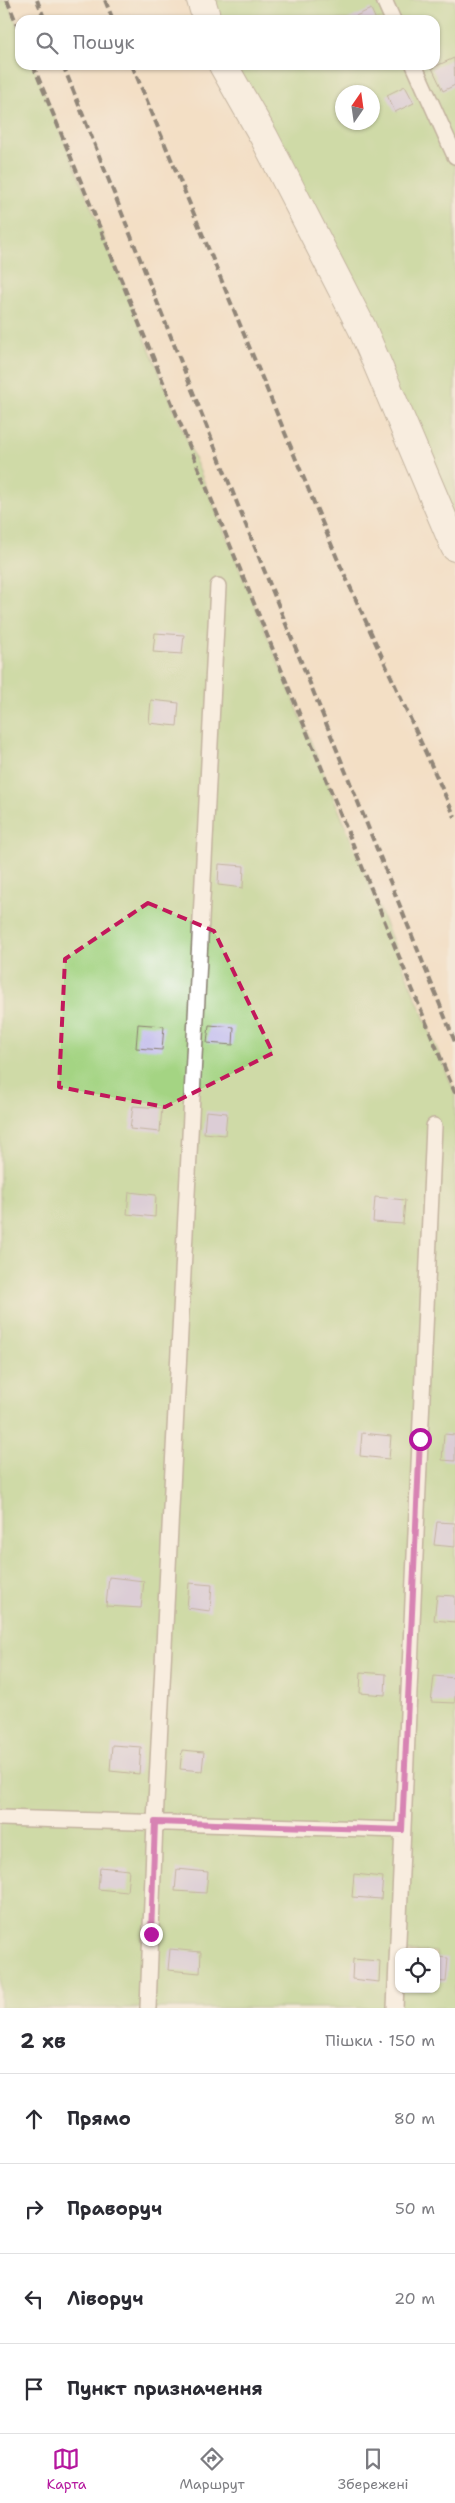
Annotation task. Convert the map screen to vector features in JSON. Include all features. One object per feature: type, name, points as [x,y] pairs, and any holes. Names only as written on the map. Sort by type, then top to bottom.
[{"type":"street","points":[[202,0],[206,15]]},
{"type":"street","points":[[226,70],[264,137],[362,328],[455,547]]},
{"type":"lane","points":[[384,0],[391,15]]},
{"type":"lane","points":[[416,70],[455,156]]},
{"type":"lane","points":[[148,2008],[155,1822],[218,586]]},
{"type":"lane","points":[[395,2008],[434,1126]]},
{"type":"lane","points":[[0,1818],[402,1830]]},
{"type":"highlighted area","points":[[148,903],[214,931],[273,1053],[165,1107],[59,1087],[65,959]]},
{"type":"green space","points":[[0,0],[7,0],[15,20],[15,70],[35,70],[455,1093],[455,2008],[0,2008]]},
{"type":"green space","points":[[208,0],[455,0],[455,520],[232,70],[440,70],[440,15],[209,15]]},
{"type":"building","points":[[371,9],[374,15],[358,15]]},
{"type":"building","points":[[454,58],[455,85],[443,91],[433,70],[440,70],[440,64]]},
{"type":"building","points":[[405,86],[414,103],[395,112],[387,95]]},
{"type":"building","points":[[155,633],[184,635],[182,654],[153,652]]},
{"type":"building","points":[[151,700],[179,703],[177,726],[149,723]]},
{"type":"building","points":[[219,864],[244,866],[243,888],[218,885]]},
{"type":"building","points":[[138,1024],[164,1026],[162,1050],[136,1048]]},
{"type":"building","points":[[209,1025],[234,1027],[233,1045],[207,1043]]},
{"type":"building","points":[[133,1106],[162,1108],[160,1132],[130,1129]]},
{"type":"building","points":[[206,1111],[227,1113],[225,1135],[204,1133]]},
{"type":"building","points":[[129,1192],[156,1195],[155,1217],[127,1214]]},
{"type":"building","points":[[375,1197],[405,1200],[403,1224],[373,1222]]},
{"type":"building","points":[[362,1433],[391,1436],[389,1459],[360,1456]]},
{"type":"building","points":[[444,1434],[455,1435],[455,1461],[442,1460]]},
{"type":"building","points":[[437,1522],[455,1523],[455,1547],[434,1545]]},
{"type":"building","points":[[109,1577],[144,1581],[141,1608],[106,1606]]},
{"type":"building","points":[[189,1583],[212,1585],[210,1611],[187,1608]]},
{"type":"building","points":[[437,1595],[455,1596],[455,1622],[434,1620]]},
{"type":"building","points":[[361,1672],[386,1674],[385,1695],[360,1693]]},
{"type":"building","points":[[434,1676],[455,1678],[455,1703],[431,1702]]},
{"type":"building","points":[[112,1745],[141,1747],[139,1774],[110,1771]]},
{"type":"building","points":[[182,1750],[204,1752],[202,1771],[180,1769]]},
{"type":"building","points":[[100,1867],[129,1870],[127,1892],[98,1889]]},
{"type":"building","points":[[177,1869],[208,1872],[206,1893],[175,1891]]},
{"type":"building","points":[[354,1874],[383,1877],[381,1899],[352,1897]]},
{"type":"building","points":[[170,1949],[201,1952],[200,1973],[168,1970]]},
{"type":"building","points":[[440,1957],[448,1958],[446,1982],[440,1981]]},
{"type":"building","points":[[353,1959],[380,1961],[379,1982],[352,1979]]},
{"type":"railway","points":[[7,0],[15,20]]},
{"type":"railway","points":[[37,0],[43,15]]},
{"type":"railway","points":[[105,0],[111,15]]},
{"type":"railway","points":[[35,70],[455,1093]]},
{"type":"railway","points":[[65,70],[239,508],[455,1042]]},
{"type":"railway","points":[[134,70],[337,558],[455,817]]},
{"type":"route","points":[[151,1934],[155,1822],[402,1830],[420,1439]]}]
